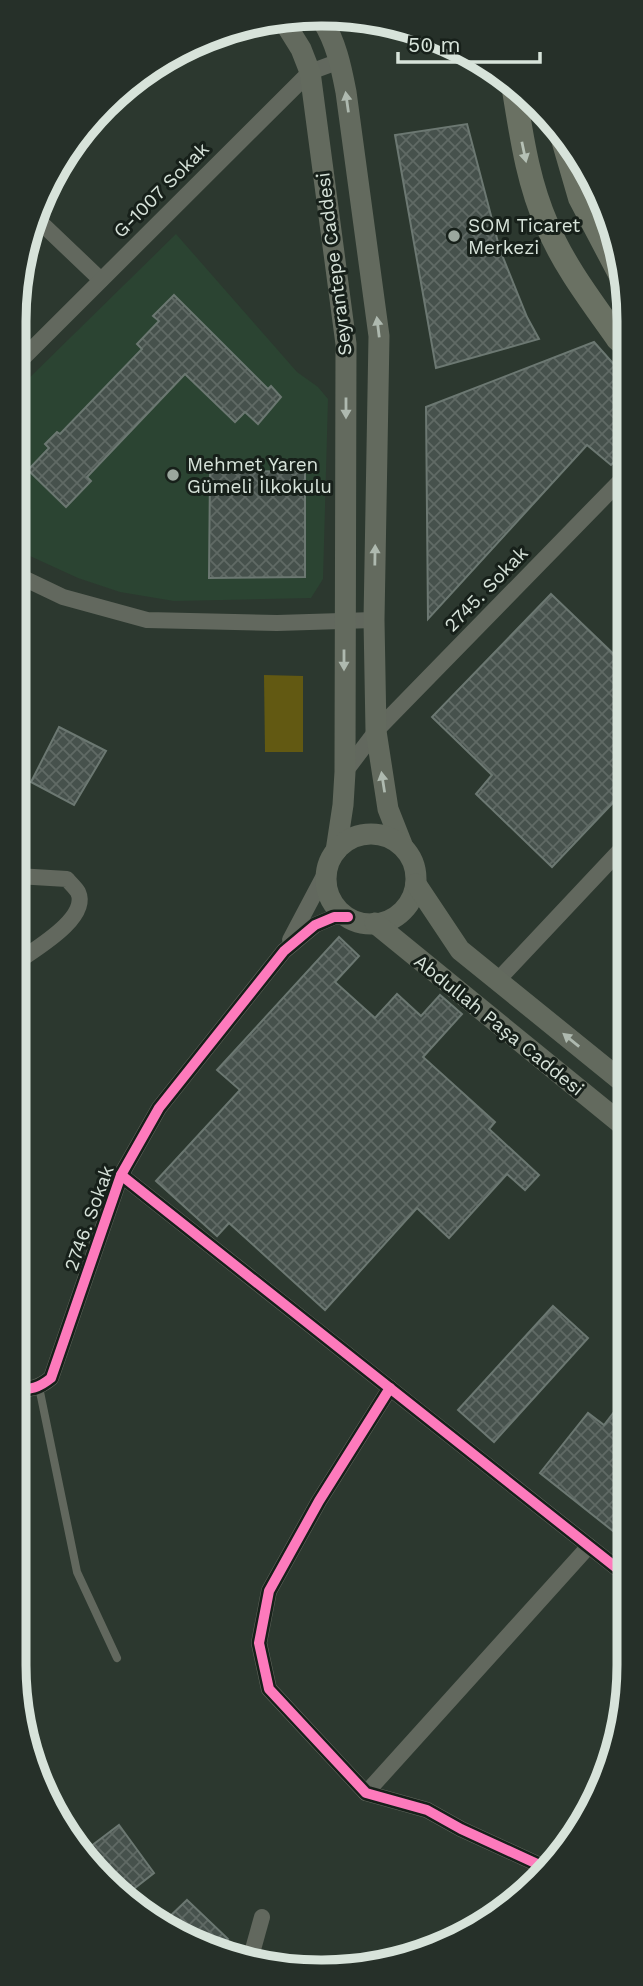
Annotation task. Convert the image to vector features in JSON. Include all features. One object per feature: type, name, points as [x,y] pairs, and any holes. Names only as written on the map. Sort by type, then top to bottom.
[{"type":"main road","name":"Seyrantepe Caddesi","points":[[326,26],[340,61],[379,336],[374,620],[376,732],[388,809],[403,846]]},
{"type":"main road","name":"Seyrantepe Caddesi","points":[[289,28],[302,49],[310,72],[346,344],[345,772],[343,805],[332,860]]},
{"type":"main road","points":[[515,99],[524,155],[547,225],[577,281],[617,338]]},
{"type":"main road","points":[[569,161],[580,198],[602,231]]},
{"type":"main road","points":[[369,834],[381,835],[403,846],[411,857],[416,884],[402,911],[390,920],[365,923],[348,917],[332,901],[326,881],[332,860],[345,842],[369,834]]},
{"type":"main road","name":"Abdullah Paşa Caddesi","points":[[416,884],[460,950],[617,1077]]},
{"type":"main road","name":"Abdullah Paşa Caddesi","points":[[375,923],[617,1120]]},
{"type":"street","name":"G-1007 Sokak","points":[[26,355],[310,72],[340,61]]},
{"type":"street","points":[[43,225],[101,280]]},
{"type":"street","name":"2745. Sokak","points":[[345,772],[376,732],[617,484]]},
{"type":"street","points":[[26,579],[62,597],[147,620],[277,623],[374,620]]},
{"type":"street","points":[[497,981],[617,854]]},
{"type":"street","points":[[284,951],[332,860]]},
{"type":"street","points":[[26,873],[67,879],[78,892],[79,907],[67,925],[26,955]]},
{"type":"street","points":[[284,951],[316,925],[334,917],[348,917]]},
{"type":"street","name":"2746. Sokak","points":[[39,1387],[51,1378],[121,1175],[159,1108],[284,951]]},
{"type":"street","points":[[121,1175],[617,1568]]},
{"type":"street","points":[[26,1390],[39,1387]]},
{"type":"street","points":[[390,1388],[319,1501],[269,1591],[259,1643],[269,1689],[366,1793],[427,1810],[461,1829],[538,1864]]},
{"type":"street","points":[[366,1793],[589,1546]]},
{"type":"street","points":[[252,1952],[262,1917]]},
{"type":"lane","points":[[39,1387],[77,1573],[117,1658]]},
{"type":"shaded area","name":"Mehmet Yaren Gümeli İlkokulu","points":[[176,234],[297,372],[318,387],[328,399],[323,579],[311,598],[174,601],[120,592],[78,578],[26,554],[26,381]]},
{"type":"shaded area","points":[[264,675],[303,676],[303,752],[265,752]]},
{"type":"building","name":"SOM Ticaret Merkezi","points":[[467,124],[500,250],[527,317],[539,339],[436,368],[395,135]]},
{"type":"building","points":[[174,295],[268,389],[271,386],[281,397],[258,424],[245,412],[235,422],[185,374],[87,477],[91,481],[66,507],[28,470],[49,448],[45,444],[57,432],[60,434],[142,349],[137,344],[159,321],[153,316]]},
{"type":"building","points":[[594,342],[617,368],[617,459],[611,465],[587,445],[428,619],[426,407]]},
{"type":"building","points":[[305,471],[305,577],[209,578],[210,472]]},
{"type":"building","points":[[551,594],[617,657],[617,798],[552,867],[476,794],[492,775],[432,717]]},
{"type":"building","points":[[59,727],[106,751],[74,805],[31,782]]},
{"type":"building","points":[[339,937],[359,956],[335,982],[375,1018],[397,994],[421,1016],[440,995],[462,1014],[423,1057],[495,1122],[489,1129],[539,1175],[525,1190],[507,1174],[449,1238],[417,1208],[325,1310],[229,1223],[217,1236],[156,1181],[240,1090],[217,1070]]},
{"type":"building","points":[[553,1306],[588,1338],[494,1442],[458,1410]]},
{"type":"building","points":[[617,1408],[617,1534],[540,1473],[588,1413],[604,1425]]},
{"type":"building","points":[[119,1825],[154,1873],[132,1890],[90,1847]]},
{"type":"building","points":[[187,1900],[228,1939],[224,1943],[169,1917]]},
{"type":"cycle path","points":[[26,1389],[43,1384],[51,1378],[121,1175],[159,1108],[284,951],[315,925],[334,917],[348,917]]},
{"type":"cycle path","points":[[121,1175],[617,1568]]},
{"type":"cycle path","points":[[390,1388],[319,1501],[269,1591],[259,1643],[269,1689],[366,1793],[427,1810],[461,1829],[538,1864]]},
{"type":"place","name":"SOM Ticaret Merkezi","points":[[454,236]]},
{"type":"place","name":"Mehmet Yaren Gümeli İlkokulu","points":[[173,475]]}]
